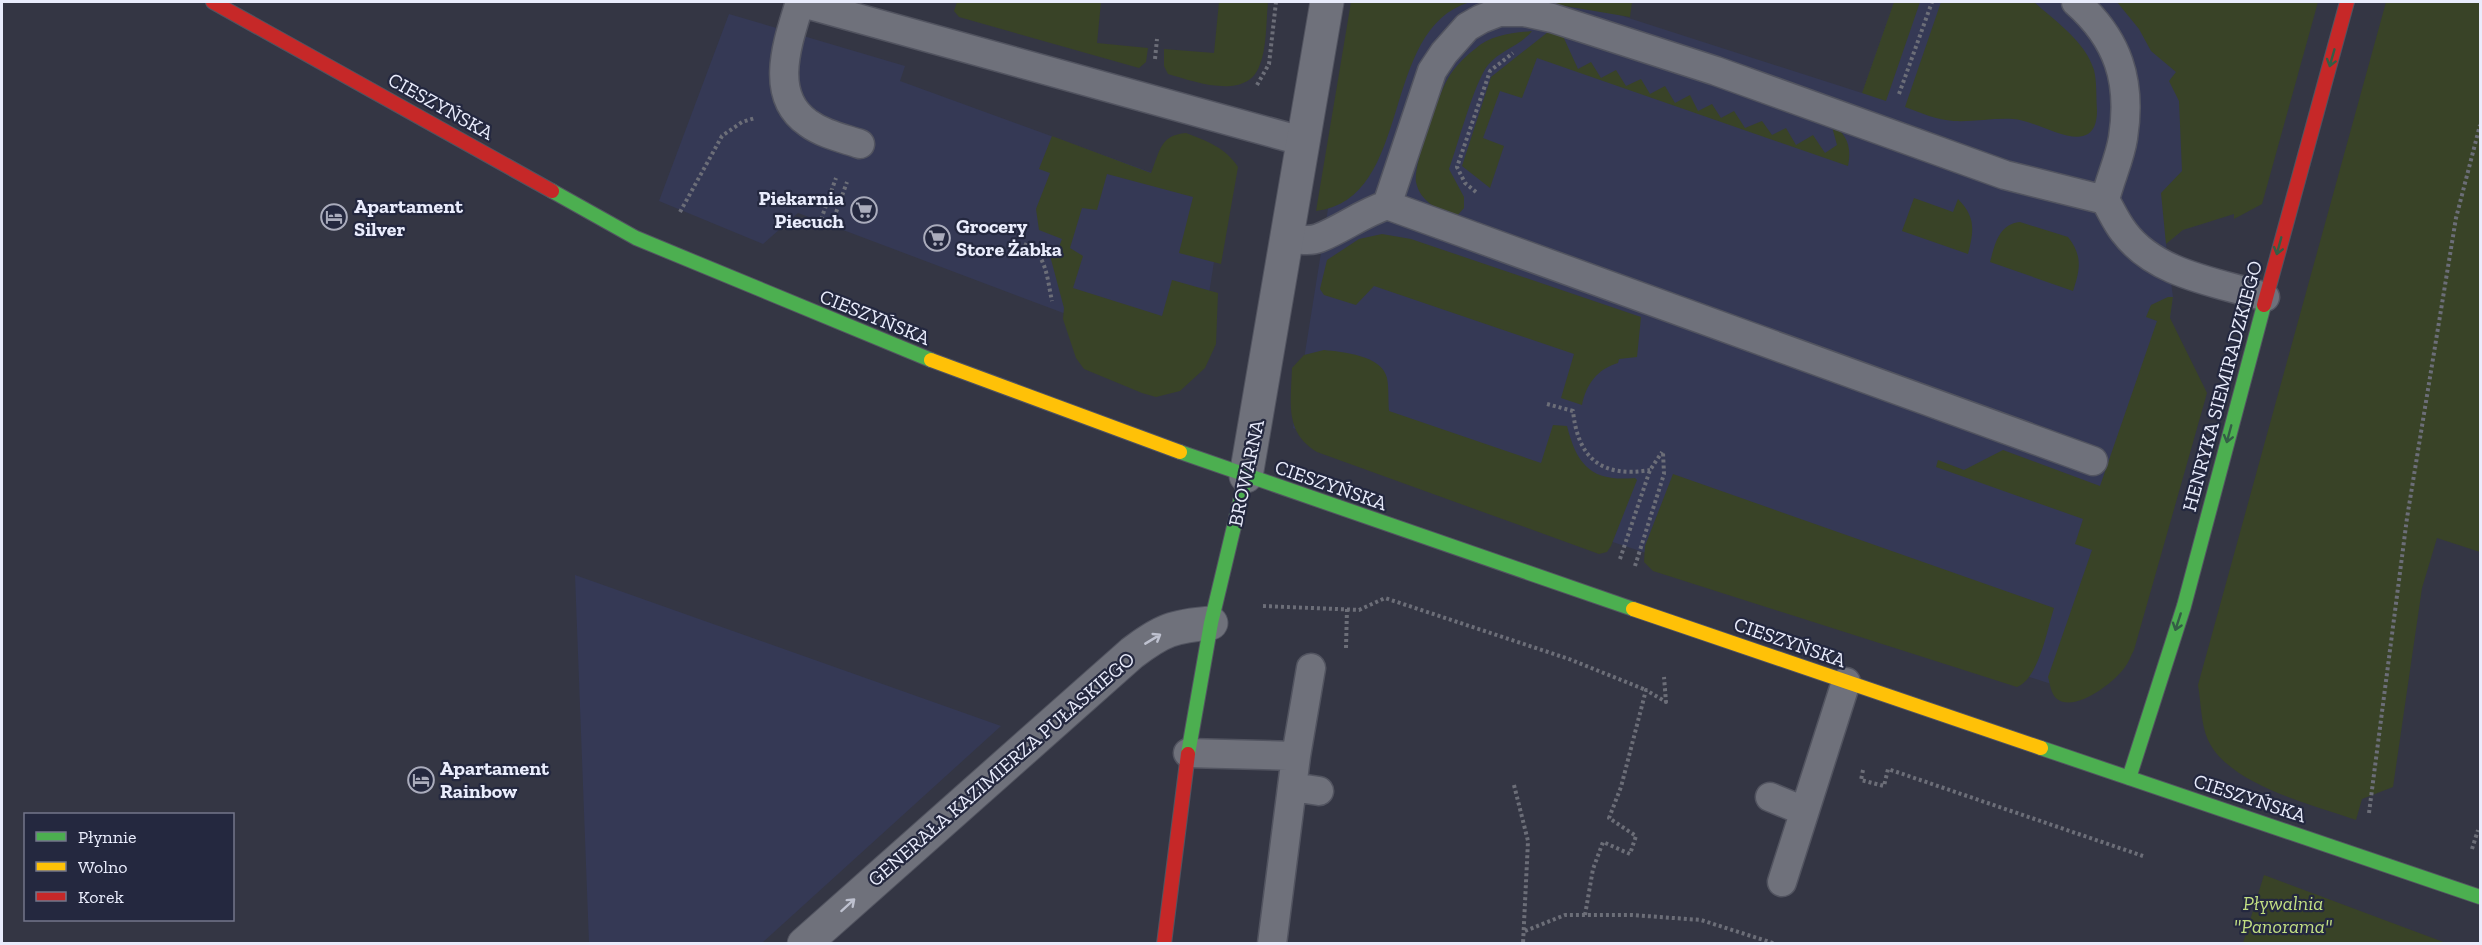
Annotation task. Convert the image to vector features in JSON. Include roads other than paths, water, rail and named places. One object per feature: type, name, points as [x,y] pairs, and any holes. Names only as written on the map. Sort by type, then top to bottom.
[{"type":"street","name":"CIESZYŃSKA","points":[[213,2],[636,238],[881,342],[1246,476],[2481,897]]},
{"type":"street","name":"BROWARNA","points":[[1164,944],[1188,753],[1211,623],[1246,476],[1264,383],[1286,237],[1327,2]]},
{"type":"street","name":"HENRYKA SIEMIRADZKIEGO","points":[[2128,778],[2184,606],[2265,297],[2347,2]]},
{"type":"street","name":"GENERAŁA KAZIMIERZA PUŁASKIEGO","points":[[804,944],[1132,653],[1151,639],[1176,626],[1211,623]]},
{"type":"lane","points":[[855,142],[823,132],[806,122],[793,106],[784,84],[784,58],[800,2],[1302,141]]},
{"type":"lane","points":[[2076,2],[2095,19],[2111,41],[2119,59],[2123,84],[2125,112],[2123,140],[2105,200]]},
{"type":"lane","points":[[1387,205],[1432,71],[1467,27],[1499,12],[1524,12],[1552,18],[1716,71],[2005,175],[2105,200],[2124,233],[2147,254],[2169,269],[2265,297]]},
{"type":"lane","points":[[1286,237],[1306,240],[1318,238],[1362,214],[1387,205],[2093,461]]},
{"type":"lane","points":[[1272,944],[1306,789],[1296,756],[1311,668]]},
{"type":"lane","points":[[1782,882],[1846,681]]},
{"type":"lane","points":[[1188,753],[1296,756]]},
{"type":"lane","points":[[1770,797],[1804,811]]},
{"type":"place","name":"Piekarnia Piecuch","points":[[864,210]]},
{"type":"place","name":"Apartament Silver","points":[[334,217]]},
{"type":"place","name":"Grocery Store Żabka","points":[[937,238]]},
{"type":"place","name":"Apartament Rainbow","points":[[421,780]]},
{"type":"park label","name":"Pływalnia \"Panorama\"","points":[[2283,914]]}]
